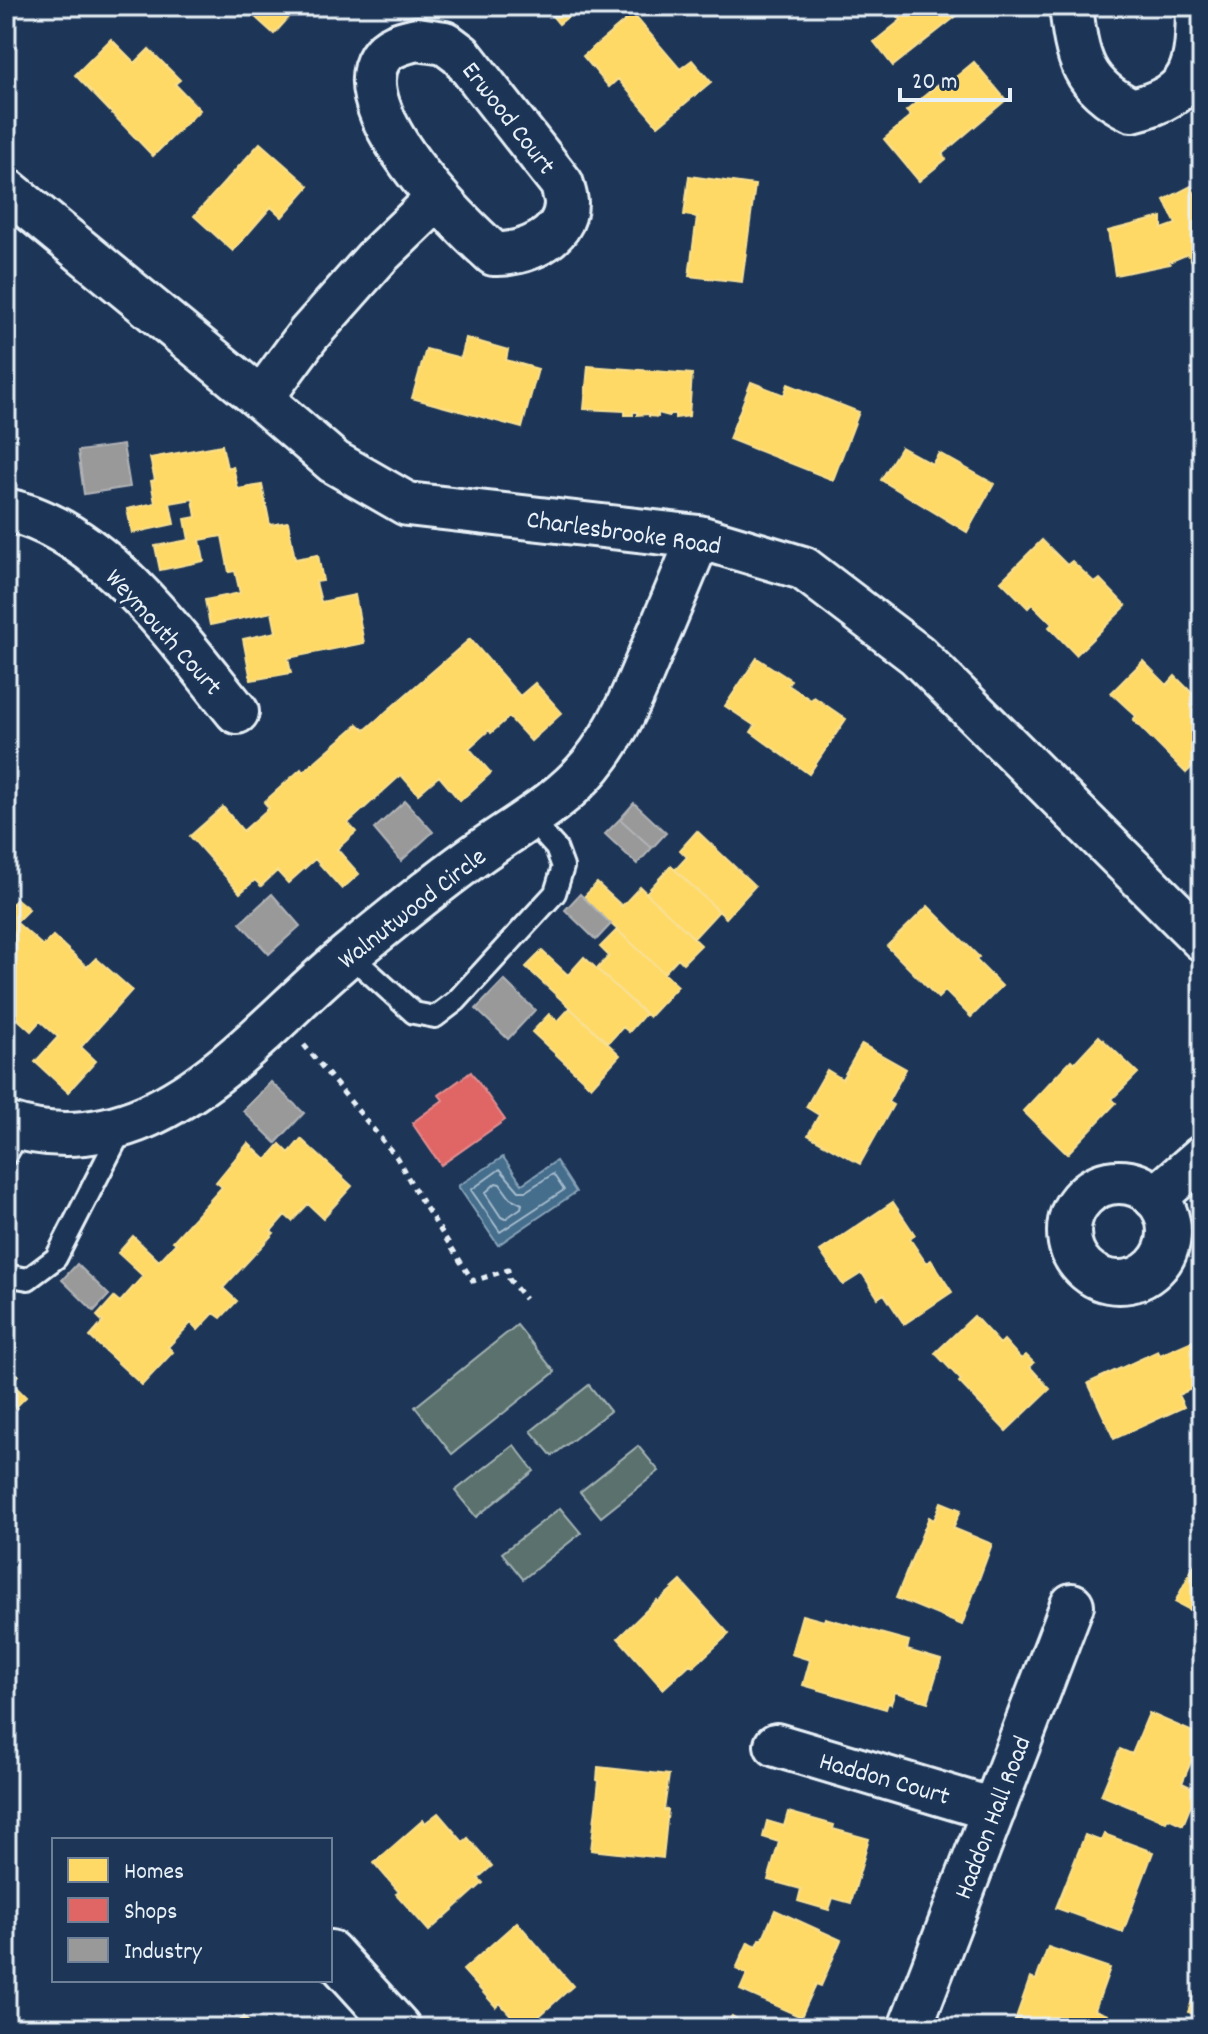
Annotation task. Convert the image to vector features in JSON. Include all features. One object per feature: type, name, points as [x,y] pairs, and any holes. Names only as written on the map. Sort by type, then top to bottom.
[{"type":"street","points":[[1071,6],[1082,66],[1095,87],[1132,110],[1169,98],[1182,85],[1193,66],[1198,6]]},
{"type":"street","name":"Erwood Court","points":[[417,39],[445,43],[468,63],[562,184],[566,206],[558,227],[535,248],[511,255],[494,254],[437,199],[393,136],[377,101],[373,75],[381,56],[395,45],[417,39]]},
{"type":"street","name":"Charlesbrooke Road","points":[[6,189],[334,462],[407,504],[699,537],[803,568],[917,655],[1202,939]]},
{"type":"street","points":[[261,399],[308,335],[378,256],[437,199]]},
{"type":"street","name":"Weymouth Court","points":[[6,510],[51,527],[87,548],[118,573],[148,604],[237,712]]},
{"type":"street","name":"Walnutwood Circle","points":[[11,1136],[91,1133],[150,1115],[199,1084],[250,1044],[349,954],[567,789],[591,766],[627,708],[699,537]]},
{"type":"street","points":[[1155,1198],[1202,1157]]},
{"type":"street","name":"Haddon Hall Road","points":[[910,2028],[1072,1605]]},
{"type":"street","name":"Haddon Court","points":[[776,1745],[994,1810]]},
{"type":"street","points":[[332,1954],[399,2028]]},
{"type":"lane","points":[[349,954],[414,1013],[435,1017],[446,1009],[555,893],[563,867],[556,848],[530,819]]},
{"type":"lane","points":[[6,1275],[28,1279],[56,1258],[124,1125]]},
{"type":"path","points":[[279,1015],[397,1158],[473,1281],[508,1270],[509,1279],[525,1299]]},
{"type":"green space","points":[[517,1325],[555,1372],[452,1454],[415,1407]]},
{"type":"green space","points":[[589,1385],[610,1411],[552,1456],[531,1431]]},
{"type":"green space","points":[[514,1445],[534,1471],[476,1517],[455,1491]]},
{"type":"green space","points":[[638,1446],[659,1471],[601,1517],[580,1492]]},
{"type":"green space","points":[[560,1508],[581,1533],[523,1579],[502,1553]]},
{"type":"water","points":[[503,1157],[522,1184],[556,1161],[576,1192],[498,1245],[458,1186]]},
{"type":"building: Homes","points":[[243,6],[299,6],[274,34]]},
{"type":"building: Homes","points":[[544,6],[581,6],[559,24]]},
{"type":"building: Homes","points":[[890,6],[961,6],[964,10],[893,66],[874,42],[901,20]]},
{"type":"building: Homes","points":[[633,14],[680,69],[692,60],[711,82],[658,126],[618,79],[609,87],[583,56]]},
{"type":"building: Homes","points":[[111,39],[135,63],[149,49],[180,80],[175,84],[200,110],[153,156],[75,75]]},
{"type":"building: Homes","points":[[974,62],[1006,100],[942,154],[946,159],[919,181],[884,139],[911,116],[906,111],[941,82],[945,86]]},
{"type":"building: Homes","points":[[260,143],[309,186],[282,217],[271,207],[233,251],[194,216]]},
{"type":"building: Homes","points":[[689,176],[755,185],[742,282],[689,276],[697,217],[684,215]]},
{"type":"building: Homes","points":[[1191,186],[1197,198],[1202,195],[1202,279],[1188,254],[1170,264],[1115,275],[1108,231],[1162,217],[1162,229],[1176,224],[1164,200]]},
{"type":"building: Homes","points":[[466,338],[508,350],[506,360],[538,369],[522,428],[412,398],[426,349],[461,358]]},
{"type":"building: Homes","points":[[588,366],[692,374],[689,416],[675,418],[675,414],[658,413],[658,417],[637,415],[637,412],[625,415],[625,411],[584,409]]},
{"type":"building: Homes","points":[[751,382],[784,395],[788,384],[859,412],[833,480],[729,439]]},
{"type":"building: Homes","points":[[222,445],[227,468],[233,466],[238,489],[262,485],[270,525],[288,522],[295,559],[318,555],[323,581],[316,582],[321,602],[355,595],[364,643],[288,658],[291,673],[251,680],[243,639],[276,632],[272,612],[210,625],[205,600],[240,593],[235,571],[229,572],[222,536],[200,540],[204,561],[160,570],[155,546],[189,540],[185,519],[196,517],[193,499],[170,503],[174,524],[132,533],[127,509],[155,503],[151,481],[155,480],[150,458]]},
{"type":"building: Homes","points":[[901,447],[932,464],[939,453],[994,484],[967,532],[881,480]]},
{"type":"building: Homes","points":[[1042,540],[1067,565],[1072,561],[1095,583],[1100,579],[1126,606],[1076,655],[1032,604],[1028,608],[1001,581]]},
{"type":"building: Homes","points":[[470,639],[520,696],[535,683],[562,713],[531,741],[509,717],[491,733],[489,730],[469,748],[491,773],[460,801],[439,776],[418,794],[401,775],[348,823],[356,832],[337,849],[359,874],[342,889],[315,859],[288,883],[277,871],[261,886],[255,880],[240,893],[190,836],[223,807],[243,831],[269,808],[264,802],[301,769],[303,772],[358,724],[365,730]]},
{"type":"building: Homes","points":[[757,658],[791,680],[788,685],[811,700],[814,697],[846,719],[809,774],[751,732],[755,726],[725,706]]},
{"type":"building: Homes","points":[[1143,661],[1167,685],[1175,676],[1202,703],[1202,757],[1186,773],[1133,720],[1136,716],[1111,693]]},
{"type":"building: Homes","points":[[697,831],[755,886],[726,918],[675,870],[687,857],[680,850]]},
{"type":"building: Homes","points":[[671,866],[719,911],[694,938],[646,893]]},
{"type":"building: Homes","points":[[597,883],[622,906],[640,887],[701,945],[683,963],[678,958],[664,973],[583,898]]},
{"type":"building: Homes","points":[[6,899],[12,904],[17,899],[29,909],[16,922],[43,946],[53,936],[87,967],[96,958],[132,990],[81,1047],[96,1061],[68,1092],[35,1062],[58,1037],[40,1021],[31,1031],[11,1013],[13,1010],[6,1004]]},
{"type":"building: Homes","points":[[928,906],[979,957],[976,960],[1002,986],[971,1017],[945,991],[938,998],[887,946]]},
{"type":"building: Homes","points":[[617,930],[678,986],[649,1017],[597,969],[609,956],[600,947]]},
{"type":"building: Homes","points":[[542,951],[568,975],[584,957],[645,1014],[629,1032],[623,1027],[608,1043],[526,967]]},
{"type":"building: Homes","points":[[570,1008],[620,1055],[591,1087],[532,1032],[549,1014],[558,1021]]},
{"type":"building: Homes","points":[[1099,1036],[1138,1073],[1112,1099],[1116,1103],[1067,1154],[1023,1111],[1071,1060],[1074,1063]]},
{"type":"building: Homes","points":[[862,1044],[906,1069],[888,1102],[893,1105],[860,1164],[808,1135],[819,1115],[806,1107],[827,1070],[842,1079]]},
{"type":"building: Homes","points":[[301,1139],[352,1186],[323,1218],[308,1204],[292,1221],[285,1215],[271,1231],[274,1233],[223,1288],[237,1301],[221,1318],[214,1313],[198,1330],[191,1323],[168,1347],[173,1352],[142,1385],[90,1337],[103,1322],[97,1316],[114,1297],[120,1302],[143,1276],[118,1253],[133,1236],[159,1261],[222,1187],[216,1182],[248,1143],[266,1160],[280,1144],[289,1153]]},
{"type":"building: Homes","points":[[893,1202],[915,1235],[910,1239],[926,1263],[931,1260],[952,1292],[904,1324],[884,1294],[878,1298],[862,1273],[843,1285],[820,1251]]},
{"type":"building: Homes","points":[[974,1316],[1000,1344],[1004,1340],[1021,1359],[1026,1355],[1034,1363],[1030,1367],[1050,1389],[1006,1431],[935,1353]]},
{"type":"building: Homes","points":[[1192,1341],[1202,1362],[1202,1384],[1178,1395],[1184,1407],[1114,1439],[1088,1383],[1158,1351],[1160,1355]]},
{"type":"building: Homes","points":[[6,1364],[18,1375],[11,1382],[26,1397],[6,1417]]},
{"type":"building: Homes","points":[[941,1502],[961,1510],[953,1528],[992,1544],[962,1625],[896,1598],[929,1517],[934,1520]]},
{"type":"building: Homes","points":[[1202,1550],[1202,1616],[1175,1602]]},
{"type":"building: Homes","points":[[681,1581],[729,1634],[663,1689],[618,1638]]},
{"type":"building: Homes","points":[[802,1615],[824,1621],[825,1618],[909,1641],[907,1650],[941,1660],[928,1702],[895,1692],[886,1709],[803,1685],[810,1660],[791,1654]]},
{"type":"building: Homes","points":[[1149,1713],[1202,1736],[1182,1783],[1197,1790],[1183,1825],[1168,1818],[1166,1822],[1101,1795],[1120,1749],[1132,1754]]},
{"type":"building: Homes","points":[[598,1767],[669,1775],[664,1810],[668,1810],[663,1858],[591,1850]]},
{"type":"building: Homes","points":[[788,1812],[869,1839],[851,1903],[833,1898],[829,1910],[798,1901],[801,1889],[768,1880],[779,1842],[763,1837],[767,1821],[784,1826]]},
{"type":"building: Homes","points":[[438,1813],[463,1842],[468,1838],[492,1866],[478,1878],[483,1883],[429,1931],[374,1863],[423,1820],[425,1823]]},
{"type":"building: Homes","points":[[1104,1834],[1153,1852],[1123,1932],[1056,1908],[1085,1835],[1101,1841]]},
{"type":"building: Homes","points":[[775,1910],[841,1940],[821,1986],[816,1984],[801,2017],[740,1990],[747,1974],[736,1969],[748,1942],[757,1946],[762,1940]]},
{"type":"building: Homes","points":[[517,1922],[573,1986],[526,2028],[522,2028],[500,2003],[496,2007],[463,1970]]},
{"type":"building: Homes","points":[[1048,1947],[1110,1968],[1095,2010],[1108,2015],[1103,2028],[1013,2026],[1030,1978],[1036,1980]]},
{"type":"building: Homes","points":[[1195,1993],[1202,1996],[1202,2017],[1188,2012]]},
{"type":"building: Homes","points":[[732,2016],[750,2028],[724,2028]]},
{"type":"building: Homes","points":[[244,2017],[254,2028],[232,2028]]},
{"type":"building: Shops","points":[[471,1072],[505,1120],[441,1165],[412,1123],[443,1100],[439,1095]]},
{"type":"building: Industry","points":[[123,445],[130,487],[84,494],[78,451]]},
{"type":"building: Industry","points":[[405,801],[433,832],[401,861],[374,829]]},
{"type":"building: Industry","points":[[634,803],[666,833],[652,848],[620,819]]},
{"type":"building: Industry","points":[[620,819],[652,848],[637,864],[605,834]]},
{"type":"building: Industry","points":[[272,894],[300,926],[269,954],[240,923]]},
{"type":"building: Industry","points":[[580,894],[611,924],[596,940],[565,910]]},
{"type":"building: Industry","points":[[504,980],[535,1010],[508,1039],[476,1009]]},
{"type":"building: Industry","points":[[271,1082],[304,1113],[276,1143],[243,1111]]},
{"type":"building: Industry","points":[[77,1264],[109,1295],[94,1311],[62,1280]]}]
